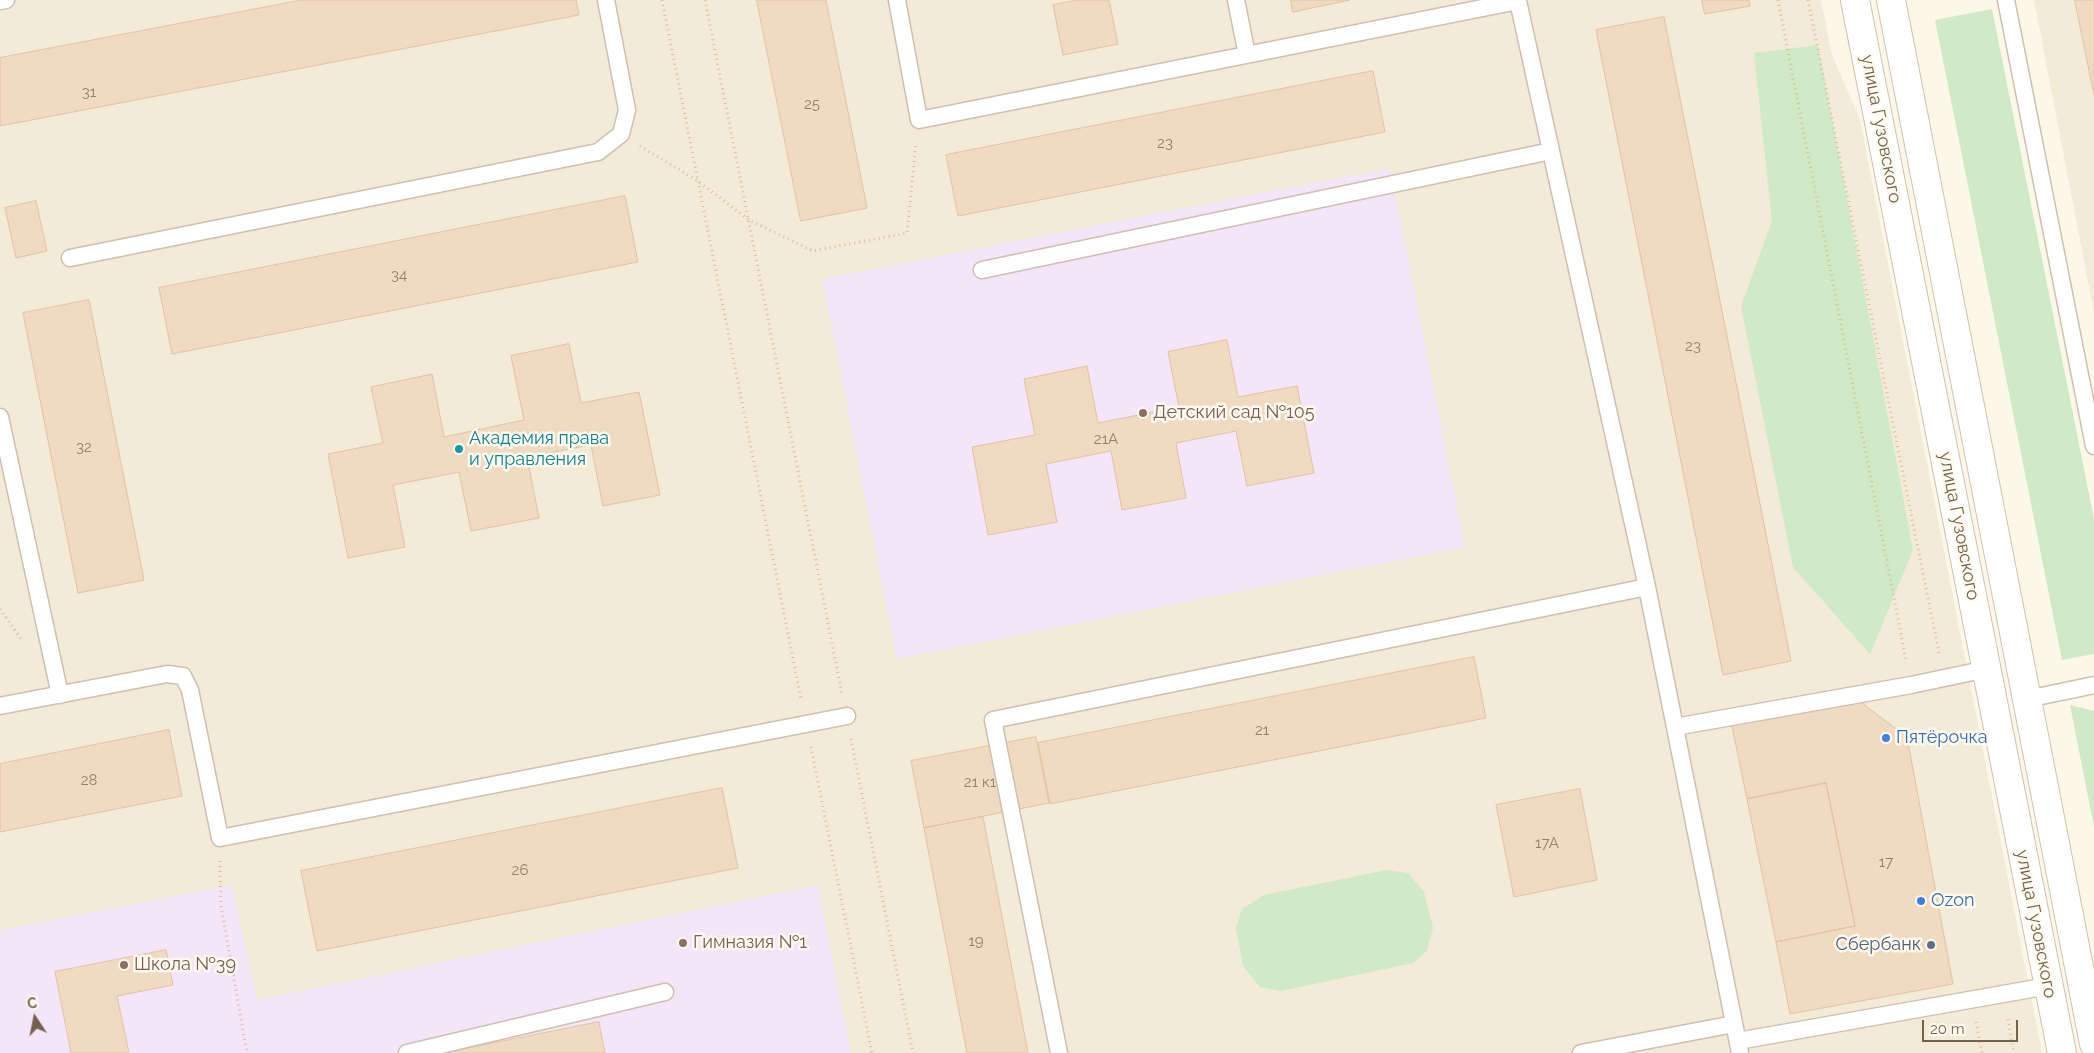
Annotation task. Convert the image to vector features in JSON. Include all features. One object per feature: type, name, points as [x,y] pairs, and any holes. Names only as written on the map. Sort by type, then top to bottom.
[{"type":"main road","name":"улица Гузовского","points":[[1856,0],[2062,1053]]},
{"type":"main road","name":"улица Гузовского","points":[[1891,0],[2094,1044]]},
{"type":"main road","points":[[1987,670],[2020,662]]},
{"type":"main road","points":[[1994,706],[2027,699]]},
{"type":"main road","points":[[2048,986],[2082,979]]},
{"type":"lane","points":[[0,1],[6,0]]},
{"type":"lane","points":[[70,258],[598,152],[621,134],[627,110],[606,0]]},
{"type":"lane","points":[[897,0],[919,120],[1518,0],[1647,588],[1739,1047],[2004,993],[2048,986]]},
{"type":"lane","points":[[1236,0],[1247,55]]},
{"type":"lane","points":[[2006,0],[2094,446]]},
{"type":"lane","points":[[982,270],[1551,151]]},
{"type":"lane","points":[[0,417],[60,694]]},
{"type":"lane","points":[[1059,1053],[994,720],[1647,588]]},
{"type":"lane","points":[[1675,727],[1987,670]]},
{"type":"lane","points":[[0,706],[167,674],[183,676],[190,690],[220,838],[847,716]]},
{"type":"lane","points":[[2027,699],[2094,685]]},
{"type":"lane","points":[[407,1053],[665,992]]},
{"type":"lane","points":[[1581,1053],[1734,1024]]},
{"type":"path","points":[[662,0],[872,1053]]},
{"type":"path","points":[[705,0],[913,1053]]},
{"type":"path","points":[[1778,0],[1911,685]]},
{"type":"path","points":[[1808,0],[1944,678]]},
{"type":"path","points":[[621,134],[698,181],[749,220],[813,251],[907,232],[919,120]]},
{"type":"path","points":[[220,838],[221,906],[247,1053]]},
{"type":"path","points":[[2004,993],[2014,1053]]},
{"type":"shaded area","points":[[0,0],[1821,0],[1832,55],[1860,120],[2042,1053],[0,1053]]},
{"type":"shaded area","points":[[2034,0],[2094,0],[2094,313]]},
{"type":"shaded area","name":"Детский сад №105","points":[[1390,168],[1465,547],[897,659],[822,279]]},
{"type":"shaded area","name":"Гимназия №1","points":[[232,885],[257,1000],[818,885],[851,1053],[0,1053],[0,930]]},
{"type":"green space","points":[[1992,9],[2094,519],[2094,654],[2062,660],[1935,20]]},
{"type":"green space","points":[[1818,45],[1913,550],[1870,654],[1793,567],[1741,306],[1772,221],[1754,53]]},
{"type":"green space","points":[[2070,705],[2094,711],[2094,827]]},
{"type":"green space","points":[[1387,870],[1408,873],[1424,892],[1433,928],[1427,950],[1413,963],[1281,991],[1260,987],[1243,966],[1236,928],[1242,909],[1264,895]]},
{"type":"building","points":[[302,0],[576,0],[579,15],[0,126],[0,58]]},
{"type":"building","points":[[757,0],[826,0],[867,208],[801,221]]},
{"type":"building","points":[[1078,0],[1109,0],[1118,44],[1063,55],[1053,5]]},
{"type":"building","points":[[1291,0],[1350,0],[1293,12]]},
{"type":"building","points":[[1702,0],[1749,0],[1750,6],[1705,14]]},
{"type":"building","points":[[2075,0],[2094,0],[2094,95]]},
{"type":"building","points":[[1664,17],[1791,661],[1723,675],[1596,30]]},
{"type":"building","points":[[1373,71],[1385,132],[958,216],[946,155]]},
{"type":"building","points":[[625,196],[638,262],[172,354],[159,288]]},
{"type":"building","points":[[36,201],[47,251],[16,258],[5,208]]},
{"type":"building","points":[[89,300],[144,580],[78,593],[23,313]]},
{"type":"building","points":[[1227,340],[1238,397],[1297,386],[1314,473],[1247,486],[1236,431],[1176,443],[1186,498],[1122,510],[1111,451],[1046,464],[1057,522],[988,535],[972,447],[1035,435],[1024,379],[1087,366],[1098,423],[1179,407],[1168,352]]},
{"type":"building","name":"Академия права и управления","points":[[569,344],[581,403],[639,392],[660,495],[603,506],[591,445],[527,457],[539,518],[471,531],[459,472],[393,485],[405,547],[348,558],[328,454],[383,443],[371,387],[432,374],[444,437],[524,420],[511,356]]},
{"type":"building","points":[[1474,657],[1486,718],[1050,804],[1038,743]]},
{"type":"building","points":[[1858,700],[1907,737],[1953,984],[1790,1014],[1776,942],[1855,926],[1826,783],[1747,799],[1732,726]]},
{"type":"building","points":[[169,730],[182,796],[0,832],[0,764]]},
{"type":"building","points":[[1036,737],[1049,803],[924,828],[911,761]]},
{"type":"building","points":[[1826,783],[1855,926],[1776,942],[1747,799]]},
{"type":"building","points":[[722,788],[738,868],[317,951],[301,871]]},
{"type":"building","points":[[1580,789],[1597,880],[1514,897],[1496,805]]},
{"type":"building","points":[[983,817],[1028,1053],[967,1053],[924,828]]},
{"type":"building","points":[[166,950],[173,985],[117,996],[129,1053],[71,1053],[55,972]]},
{"type":"building","points":[[599,1022],[605,1053],[455,1053],[455,1051]]},
{"type":"place","name":"Детский сад №105","points":[[1143,413]]},
{"type":"place","name":"Академия права и управления","points":[[459,449]]},
{"type":"place","name":"Пятёрочка","points":[[1886,738]]},
{"type":"place","name":"Ozon","points":[[1921,901]]},
{"type":"place","name":"Гимназия №1","points":[[683,943]]},
{"type":"place","name":"Сбербанк","points":[[1931,945]]},
{"type":"place","name":"Школа №39","points":[[124,965]]}]
